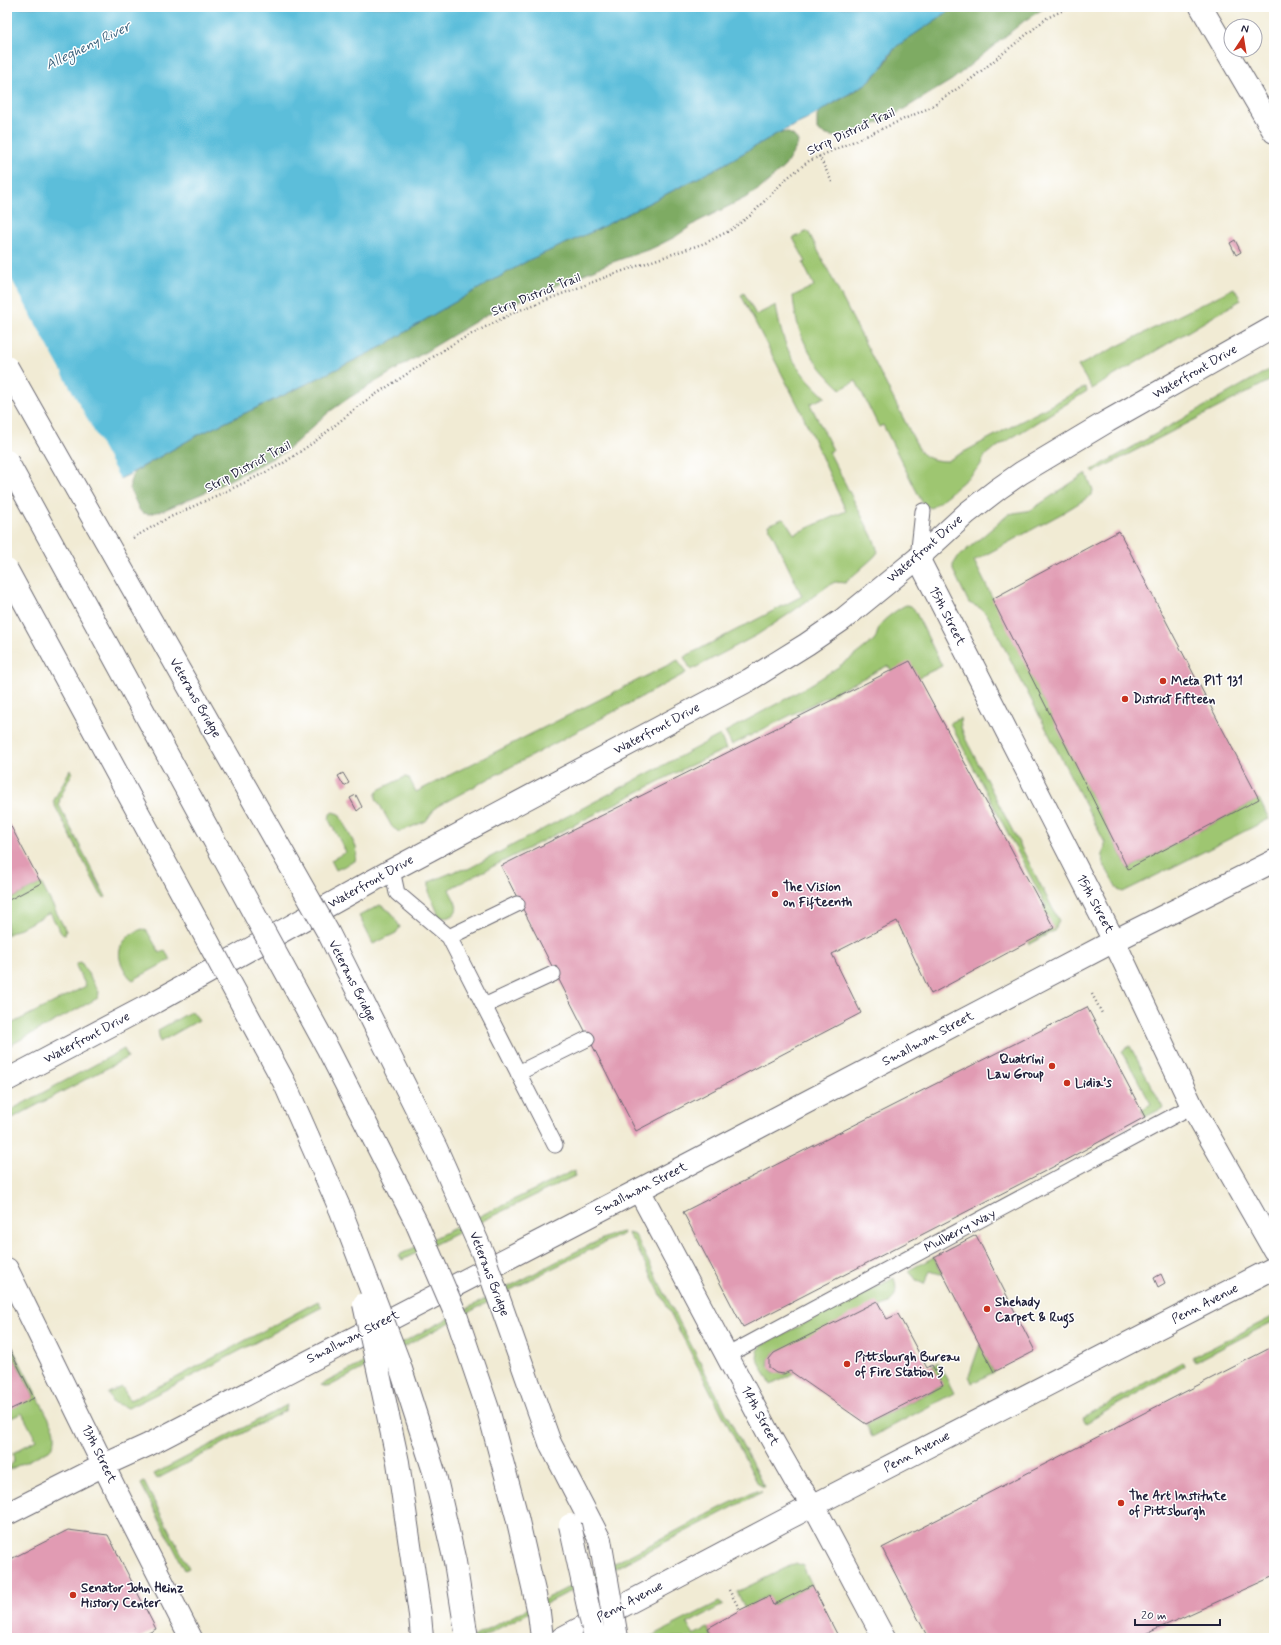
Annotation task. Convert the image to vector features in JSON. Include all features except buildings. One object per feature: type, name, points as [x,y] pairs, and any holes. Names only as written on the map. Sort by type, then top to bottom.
[{"type":"main road","points":[[1201,7],[1274,132]]},
{"type":"main road","name":"Waterfront Drive","points":[[7,1080],[155,1002],[392,870],[749,680],[842,620],[918,558],[967,513],[998,488],[1108,421],[1274,327]]},
{"type":"main road","name":"Veterans Bridge","points":[[7,367],[325,927],[436,1148],[483,1254],[550,1443],[595,1638]]},
{"type":"main road","points":[[7,461],[328,1049],[416,1222],[456,1316],[488,1409],[517,1517],[539,1613],[542,1638]]},
{"type":"main road","name":"15th Street","points":[[918,558],[1114,941],[1192,1106],[1274,1250]]},
{"type":"main road","points":[[7,570],[284,1082],[341,1211],[398,1360],[435,1475],[455,1562],[467,1638]]},
{"type":"main road","name":"Smallman Street","points":[[7,1514],[104,1465],[148,1445],[1114,941],[1274,861]]},
{"type":"main road","name":"14th Street","points":[[639,1190],[796,1482],[814,1506],[884,1638]]},
{"type":"main road","points":[[341,1211],[368,1316],[398,1462],[422,1638]]},
{"type":"main road","name":"Penn Avenue","points":[[562,1638],[980,1419],[1274,1268]]},
{"type":"main road","name":"13th Street","points":[[7,1269],[104,1465],[185,1636]]},
{"type":"main road","points":[[550,1443],[600,1540],[617,1638]]},
{"type":"lane","points":[[918,558],[923,511]]},
{"type":"lane","points":[[392,870],[397,893],[449,937],[555,1145]]},
{"type":"lane","points":[[449,937],[517,904]]},
{"type":"lane","points":[[484,1006],[553,974]]},
{"type":"lane","points":[[518,1073],[587,1039]]},
{"type":"lane","name":"Mulberry Way","points":[[728,1355],[1192,1106]]},
{"type":"path","name":"Strip District Trail","points":[[132,538],[166,519],[282,464],[317,440],[361,404],[456,342],[515,312],[611,275],[705,243],[729,231],[751,215],[787,178],[809,161],[929,108],[970,80],[1047,18],[1070,7]]},
{"type":"path","points":[[819,156],[833,184]]},
{"type":"path","points":[[1092,994],[1103,1015]]},
{"type":"path","points":[[730,1590],[740,1610]]},
{"type":"green space","points":[[955,7],[1046,7],[1024,21],[952,80],[886,120],[841,137],[828,135],[817,130],[817,116],[820,111],[853,93],[868,82],[881,69],[897,46]]},
{"type":"green space","points":[[786,132],[793,135],[798,141],[797,146],[785,166],[761,188],[745,198],[697,222],[675,237],[653,248],[610,263],[488,314],[349,398],[329,412],[283,453],[210,490],[164,510],[149,514],[142,513],[139,509],[130,489],[130,482],[134,472],[196,436],[383,346],[436,313],[529,260],[596,230],[721,166],[778,133]]},
{"type":"green space","points":[[808,231],[920,451],[929,458],[947,461],[1085,387],[1087,391],[989,452],[985,455],[979,467],[955,489],[931,508],[926,506],[922,502],[883,425],[879,427],[856,381],[841,389],[822,369],[807,348],[798,324],[793,296],[814,286],[803,263],[806,262],[793,238]]},
{"type":"green space","points":[[1234,288],[1241,300],[1092,389],[1078,366]]},
{"type":"green space","points":[[744,293],[756,315],[776,305],[782,333],[791,356],[805,377],[825,397],[810,404],[833,450],[829,452],[874,540],[878,552],[845,583],[835,582],[829,585],[757,635],[691,670],[684,657],[802,596],[768,525],[782,519],[785,520],[794,534],[846,511],[800,409],[741,295]]},
{"type":"green space","points":[[1274,367],[1274,381],[1273,379],[1094,472],[1092,470]]},
{"type":"green space","points":[[1086,473],[1093,490],[1092,495],[1061,514],[974,561],[1128,869],[1259,799],[1269,819],[1123,892],[1118,890],[1103,863],[1102,858],[1105,843],[988,616],[980,608],[969,603],[953,570],[953,565],[958,557],[1009,514],[1031,510]]},
{"type":"green space","points":[[906,605],[911,606],[914,609],[942,666],[909,682],[897,683],[890,668],[887,666],[732,745],[725,732],[802,690],[857,654],[874,640],[882,623]]},
{"type":"green space","points":[[678,660],[686,673],[436,807],[426,821],[399,832],[392,827],[376,798],[378,790],[405,777],[409,778],[416,792]]},
{"type":"green space","points":[[960,718],[961,727],[965,738],[1059,921],[1054,931],[1029,944],[1018,921],[1046,906],[950,723]]},
{"type":"green space","points":[[720,735],[726,749],[687,767],[449,889],[456,904],[456,911],[449,917],[444,918],[439,916],[429,892],[429,882],[458,870],[468,869]]},
{"type":"green space","points":[[70,770],[72,773],[60,798],[59,805],[106,897],[105,898],[101,895],[53,802]]},
{"type":"green space","points":[[333,812],[339,814],[356,847],[357,853],[355,861],[336,870],[331,860],[346,852],[329,820],[330,814]]},
{"type":"green space","points":[[41,883],[66,931],[65,934],[61,933],[50,913],[7,935],[7,901]]},
{"type":"green space","points":[[380,905],[391,912],[400,927],[396,933],[373,944],[359,916]]},
{"type":"green space","points":[[142,929],[147,931],[160,953],[165,950],[170,960],[133,980],[125,972],[120,959],[120,953],[123,943],[131,935]]},
{"type":"green space","points":[[81,962],[99,992],[98,998],[7,1047],[7,1026],[86,986],[76,966]]},
{"type":"green space","points":[[192,1011],[199,1020],[160,1042],[158,1030]]},
{"type":"green space","points":[[1130,1046],[1163,1108],[1145,1117],[1141,1110],[1151,1104],[1122,1051]]},
{"type":"green space","points":[[124,1049],[128,1057],[7,1121],[7,1112]]},
{"type":"green space","points":[[575,1170],[575,1176],[402,1260],[399,1255]]},
{"type":"green space","points":[[623,1232],[622,1235],[543,1273],[328,1387],[321,1385],[579,1250],[613,1234]]},
{"type":"green space","points":[[628,1233],[635,1235],[764,1487],[758,1484]]},
{"type":"green space","points":[[934,1257],[942,1273],[940,1274],[930,1271],[924,1284],[917,1281],[909,1270]]},
{"type":"green space","points":[[894,1278],[896,1292],[894,1298],[889,1303],[774,1353],[769,1359],[768,1365],[773,1372],[784,1374],[790,1371],[794,1373],[771,1385],[757,1358],[758,1351],[762,1345]]},
{"type":"green space","points":[[318,1301],[322,1307],[179,1383],[128,1408],[112,1402],[108,1393],[122,1387],[130,1400],[176,1378]]},
{"type":"green space","points":[[1274,1316],[1274,1321],[1195,1362],[1192,1358]]},
{"type":"green space","points":[[7,1338],[54,1428],[55,1437],[54,1443],[49,1450],[7,1471],[14,1461],[13,1453],[36,1440],[22,1413],[7,1420],[7,1411],[34,1397],[7,1344]]},
{"type":"green space","points":[[980,1344],[994,1372],[972,1383],[969,1376]]},
{"type":"green space","points":[[938,1362],[954,1393],[872,1437],[866,1424],[942,1386],[932,1365]]},
{"type":"green space","points":[[1182,1362],[1184,1366],[1086,1423],[1083,1418]]},
{"type":"green space","points":[[287,1405],[286,1410],[157,1479],[154,1474]]},
{"type":"green space","points":[[144,1482],[189,1568],[185,1570],[141,1484]]},
{"type":"green space","points":[[756,1491],[762,1492],[480,1638],[471,1638],[728,1504]]},
{"type":"green space","points":[[796,1563],[803,1566],[812,1585],[773,1605],[768,1596],[745,1608],[737,1592]]},
{"type":"green space","points":[[719,1602],[723,1605],[687,1624],[693,1635],[708,1628],[712,1637],[650,1637]]},
{"type":"water","name":"Allegheny River","points":[[7,7],[955,7],[897,46],[881,69],[867,83],[806,120],[778,133],[721,166],[596,230],[529,260],[436,313],[383,346],[196,436],[128,475],[7,532]]},
{"type":"pier","points":[[7,271],[121,481],[7,534]]},
{"type":"place","name":"Meta PIT 131","points":[[1163,681]]},
{"type":"place","name":"District Fifteen","points":[[1125,699]]},
{"type":"place","name":"The Vision on Fifteenth","points":[[775,894]]},
{"type":"place","name":"Quatrini Law Group","points":[[1052,1066]]},
{"type":"place","name":"Lidia’s","points":[[1067,1083]]},
{"type":"place","name":"Shehady Carpet & Rugs","points":[[987,1309]]},
{"type":"place","name":"Pittsburgh Bureau of Fire Station 3","points":[[847,1364]]},
{"type":"place","name":"The Art Institute of Pittsburgh","points":[[1121,1503]]},
{"type":"place","name":"Senator John Heinz History Center","points":[[73,1595]]}]
